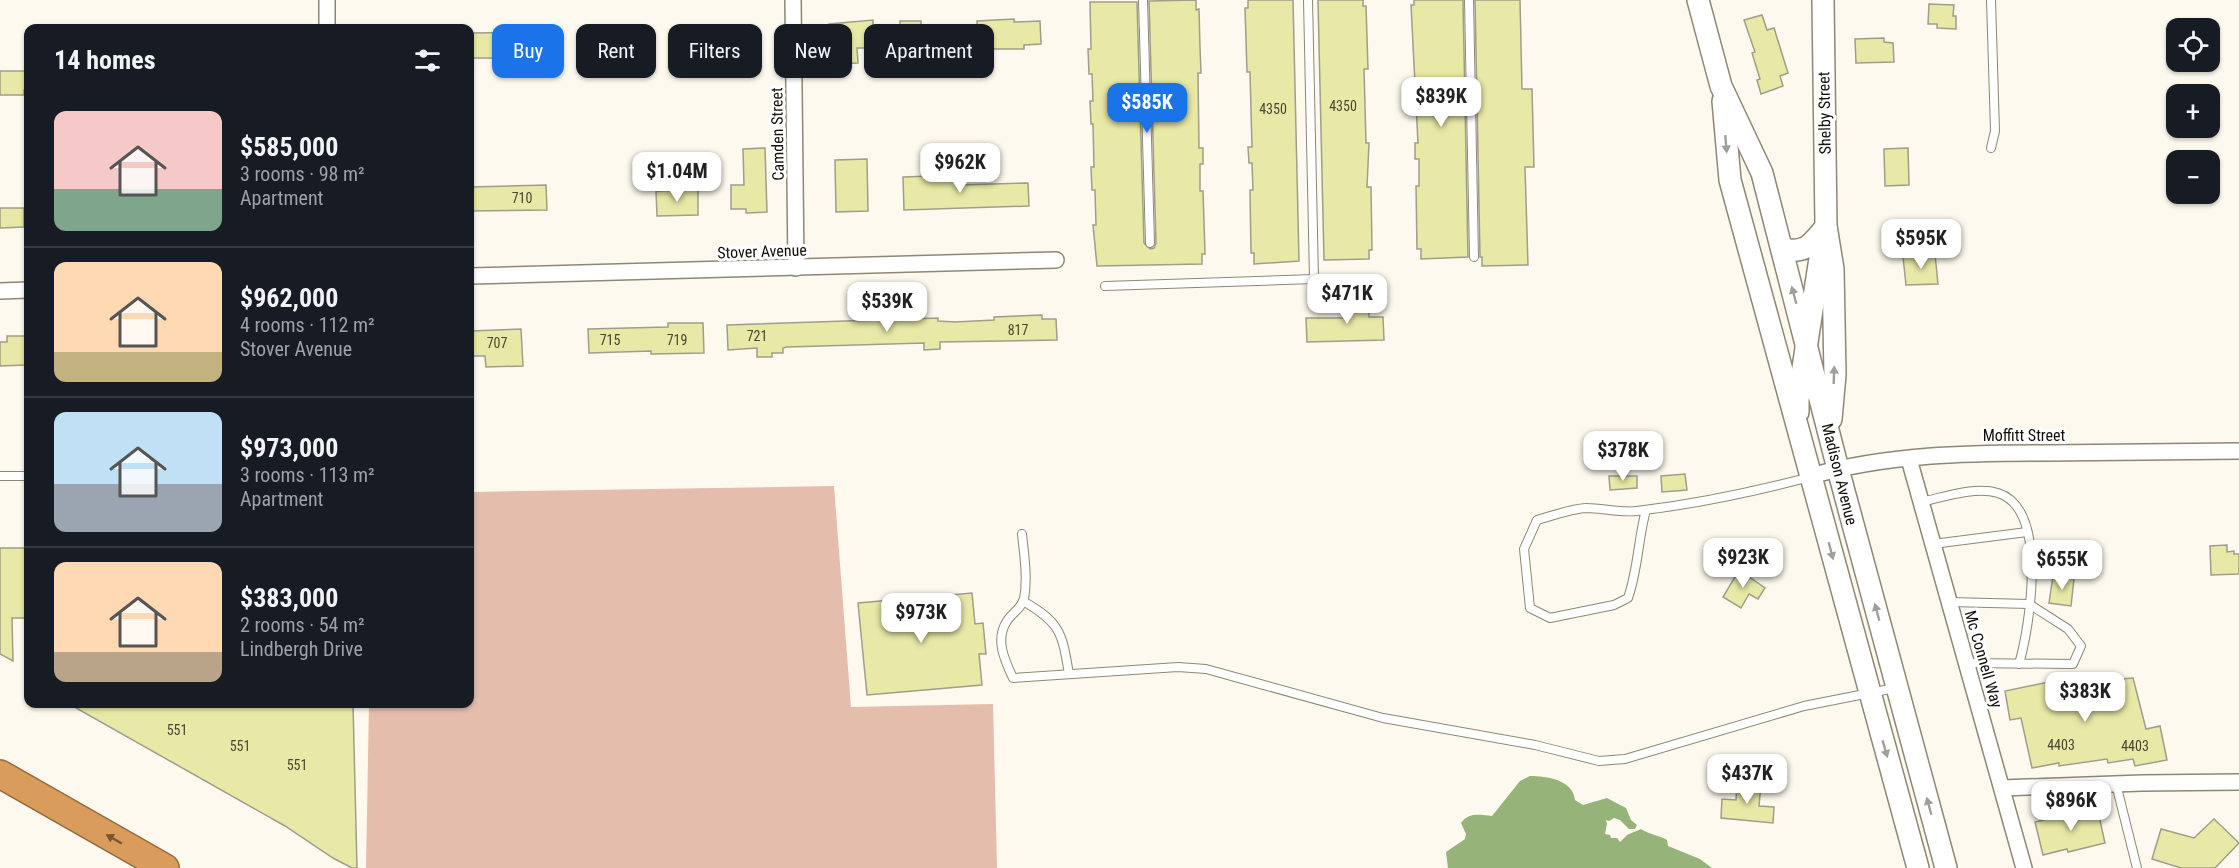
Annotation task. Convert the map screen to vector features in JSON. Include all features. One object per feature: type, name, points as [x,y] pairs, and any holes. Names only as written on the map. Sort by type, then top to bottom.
[{"type":"highway","points":[[0,774],[165,868]]},
{"type":"main road","name":"Madison Avenue","points":[[1698,0],[1721,86],[1730,180],[1918,868]]},
{"type":"main road","name":"Shelby Street","points":[[1823,0],[1826,226],[1833,269],[1835,375],[1830,433]]},
{"type":"main road","name":"Madison Avenue","points":[[1721,86],[1762,173],[1838,469],[1946,868]]},
{"type":"main road","name":"Shelby Street","points":[[1798,429],[1798,400],[1808,348],[1817,269],[1826,226]]},
{"type":"main road","points":[[1782,249],[1804,250],[1826,226]]},
{"type":"street","points":[[327,0],[327,24]]},
{"type":"street","name":"Camden Street","points":[[793,0],[796,268]]},
{"type":"street","name":"Stover Avenue","points":[[474,276],[1056,260]]},
{"type":"street","points":[[0,291],[24,290]]},
{"type":"street","name":"Moffitt Street","points":[[1811,477],[1878,461],[1969,453],[2239,451]]},
{"type":"street","name":"Mc Connell Way","points":[[1909,459],[2024,868]]},
{"type":"street","points":[[2002,788],[2239,782]]},
{"type":"lane","points":[[1143,0],[1150,243]]},
{"type":"lane","points":[[1105,286],[1314,279],[1308,0]]},
{"type":"lane","points":[[1469,0],[1474,257]]},
{"type":"lane","points":[[1990,148],[1995,131],[1991,0]]},
{"type":"lane","points":[[0,476],[24,476]]},
{"type":"lane","points":[[1646,510],[1640,534],[1634,581],[1628,598],[1614,605],[1550,618],[1530,608],[1524,549],[1537,520],[1585,508],[1634,511],[1692,504],[1758,491],[1811,477]]},
{"type":"lane","points":[[1921,502],[1967,492],[1998,494],[2016,504],[2027,532],[2033,562],[2026,642],[2019,664]]},
{"type":"lane","points":[[1933,544],[2027,532]]},
{"type":"lane","points":[[1023,534],[1025,586],[1023,601],[1008,620],[1001,635],[1005,661],[1013,678],[1178,667],[1206,669],[1383,718],[1535,745],[1599,761],[1625,759],[1804,706],[1897,688]]},
{"type":"lane","points":[[1023,601],[1051,620],[1059,631],[1069,674]]},
{"type":"lane","points":[[1950,602],[2029,604],[2068,629],[2081,646],[2073,664],[1966,663]]},
{"type":"lane","points":[[2116,784],[2137,868]]},
{"type":"shaded area","points":[[834,486],[851,707],[993,704],[997,868],[366,868],[369,708],[474,708],[474,492]]},
{"type":"shaded area","points":[[1530,776],[1558,780],[1570,788],[1575,800],[1583,805],[1607,798],[1626,808],[1631,820],[1637,825],[1635,829],[1629,829],[1620,820],[1614,818],[1606,820],[1605,834],[1610,835],[1611,838],[1617,838],[1620,842],[1627,835],[1641,829],[1667,840],[1668,846],[1700,859],[1712,868],[1448,868],[1446,852],[1465,839],[1466,834],[1461,823],[1464,819],[1479,815],[1492,816],[1520,781]]},
{"type":"building","points":[[1196,0],[1196,10],[1199,9],[1201,73],[1198,73],[1199,148],[1203,148],[1203,164],[1200,164],[1200,191],[1203,191],[1205,254],[1202,254],[1202,264],[1097,266],[1093,225],[1096,225],[1095,190],[1092,190],[1091,167],[1094,167],[1090,101],[1093,101],[1092,74],[1089,74],[1088,49],[1091,49],[1090,2],[1137,2],[1144,243],[1150,249],[1154,248],[1156,243],[1149,1]]},
{"type":"building","points":[[1248,0],[1293,0],[1299,261],[1254,264],[1254,253],[1251,253],[1250,190],[1253,190],[1252,163],[1249,163],[1248,147],[1252,147],[1245,8],[1248,8]]},
{"type":"building","points":[[1318,0],[1363,0],[1363,6],[1366,6],[1368,69],[1364,69],[1366,143],[1369,143],[1367,187],[1371,187],[1372,250],[1369,250],[1369,259],[1324,260]]},
{"type":"building","points":[[1414,0],[1463,0],[1468,257],[1421,259],[1421,249],[1417,249],[1416,186],[1419,186],[1419,159],[1415,159],[1415,143],[1418,143],[1411,5],[1414,5]]},
{"type":"building","points":[[1475,0],[1520,0],[1522,89],[1532,89],[1534,167],[1525,167],[1528,265],[1482,266],[1482,257],[1480,257]]},
{"type":"building","points":[[1929,4],[1954,5],[1953,16],[1956,16],[1956,29],[1937,28],[1937,24],[1928,24]]},
{"type":"building","points":[[1762,15],[1767,30],[1774,28],[1788,73],[1780,76],[1783,86],[1761,94],[1757,80],[1760,79],[1752,53],[1755,52],[1744,20]]},
{"type":"building","points":[[1014,19],[1014,22],[1040,21],[1041,44],[1024,45],[1024,49],[994,49],[994,24],[977,24],[977,21]]},
{"type":"building","points":[[873,20],[873,24],[864,24],[864,48],[857,48],[858,63],[852,63],[852,24],[829,24]]},
{"type":"building","points":[[900,21],[921,21],[921,24],[900,24]]},
{"type":"building","points":[[474,33],[492,33],[492,58],[474,58]]},
{"type":"building","points":[[1884,38],[1884,42],[1893,43],[1894,62],[1856,63],[1855,39]]},
{"type":"building","points":[[0,71],[24,71],[24,95],[0,95]]},
{"type":"building","points":[[765,148],[767,212],[746,213],[746,209],[731,209],[731,185],[744,185],[743,149]]},
{"type":"building","points":[[1908,148],[1909,185],[1885,186],[1884,149]]},
{"type":"building","points":[[867,159],[868,211],[836,212],[835,160]]},
{"type":"building","points":[[958,175],[959,185],[1028,183],[1029,206],[904,210],[903,177]]},
{"type":"building","points":[[546,185],[547,210],[474,211],[474,187]]},
{"type":"building","points":[[698,190],[698,215],[657,216],[656,191]]},
{"type":"building","points":[[0,208],[24,208],[24,227],[0,228]]},
{"type":"building","points":[[1935,254],[1938,284],[1906,285],[1903,257]]},
{"type":"building","points":[[1368,297],[1369,317],[1383,317],[1384,340],[1307,342],[1306,318],[1349,318],[1349,298]]},
{"type":"building","points":[[1042,315],[1042,319],[1056,319],[1057,340],[940,342],[940,349],[924,350],[924,343],[787,347],[783,348],[783,353],[772,353],[772,357],[757,357],[757,348],[728,350],[727,325],[938,318],[938,321],[955,322],[994,320],[994,317]]},
{"type":"building","points":[[668,323],[703,323],[704,353],[651,354],[651,351],[589,353],[588,329],[668,327]]},
{"type":"building","points":[[521,329],[523,366],[486,367],[485,356],[474,356],[474,331]]},
{"type":"building","points":[[7,336],[24,336],[24,365],[0,366],[0,342],[7,342]]},
{"type":"building","points":[[1685,474],[1687,490],[1662,492],[1661,476]]},
{"type":"building","points":[[1609,476],[1637,476],[1637,488],[1610,490]]},
{"type":"building","points":[[2227,545],[2227,552],[2234,551],[2234,554],[2239,554],[2239,574],[2211,575],[2210,546]]},
{"type":"building","points":[[0,548],[24,548],[24,618],[12,618],[13,661],[0,654]]},
{"type":"building","points":[[1739,570],[1765,588],[1758,599],[1749,594],[1741,608],[1723,597]]},
{"type":"building","points":[[2053,576],[2074,579],[2071,606],[2049,603]]},
{"type":"building","points":[[972,593],[975,624],[983,623],[986,654],[979,654],[982,685],[867,695],[858,603]]},
{"type":"building","points":[[2133,678],[2146,729],[2160,726],[2167,760],[2135,766],[2133,759],[2108,763],[2107,759],[2032,768],[2021,718],[2010,720],[2005,691],[2058,680],[2080,680],[2081,682]]},
{"type":"building","points":[[76,708],[353,708],[357,868],[352,868],[333,858],[285,826]]},
{"type":"building","points":[[1737,782],[1761,784],[1759,806],[1774,807],[1773,823],[1721,818],[1722,799],[1736,800]]},
{"type":"building","points":[[2097,807],[2105,843],[2068,852],[2067,849],[2043,855],[2035,822]]},
{"type":"building","points":[[2214,819],[2239,843],[2215,868],[2181,868],[2152,859],[2161,829],[2194,838]]}]
